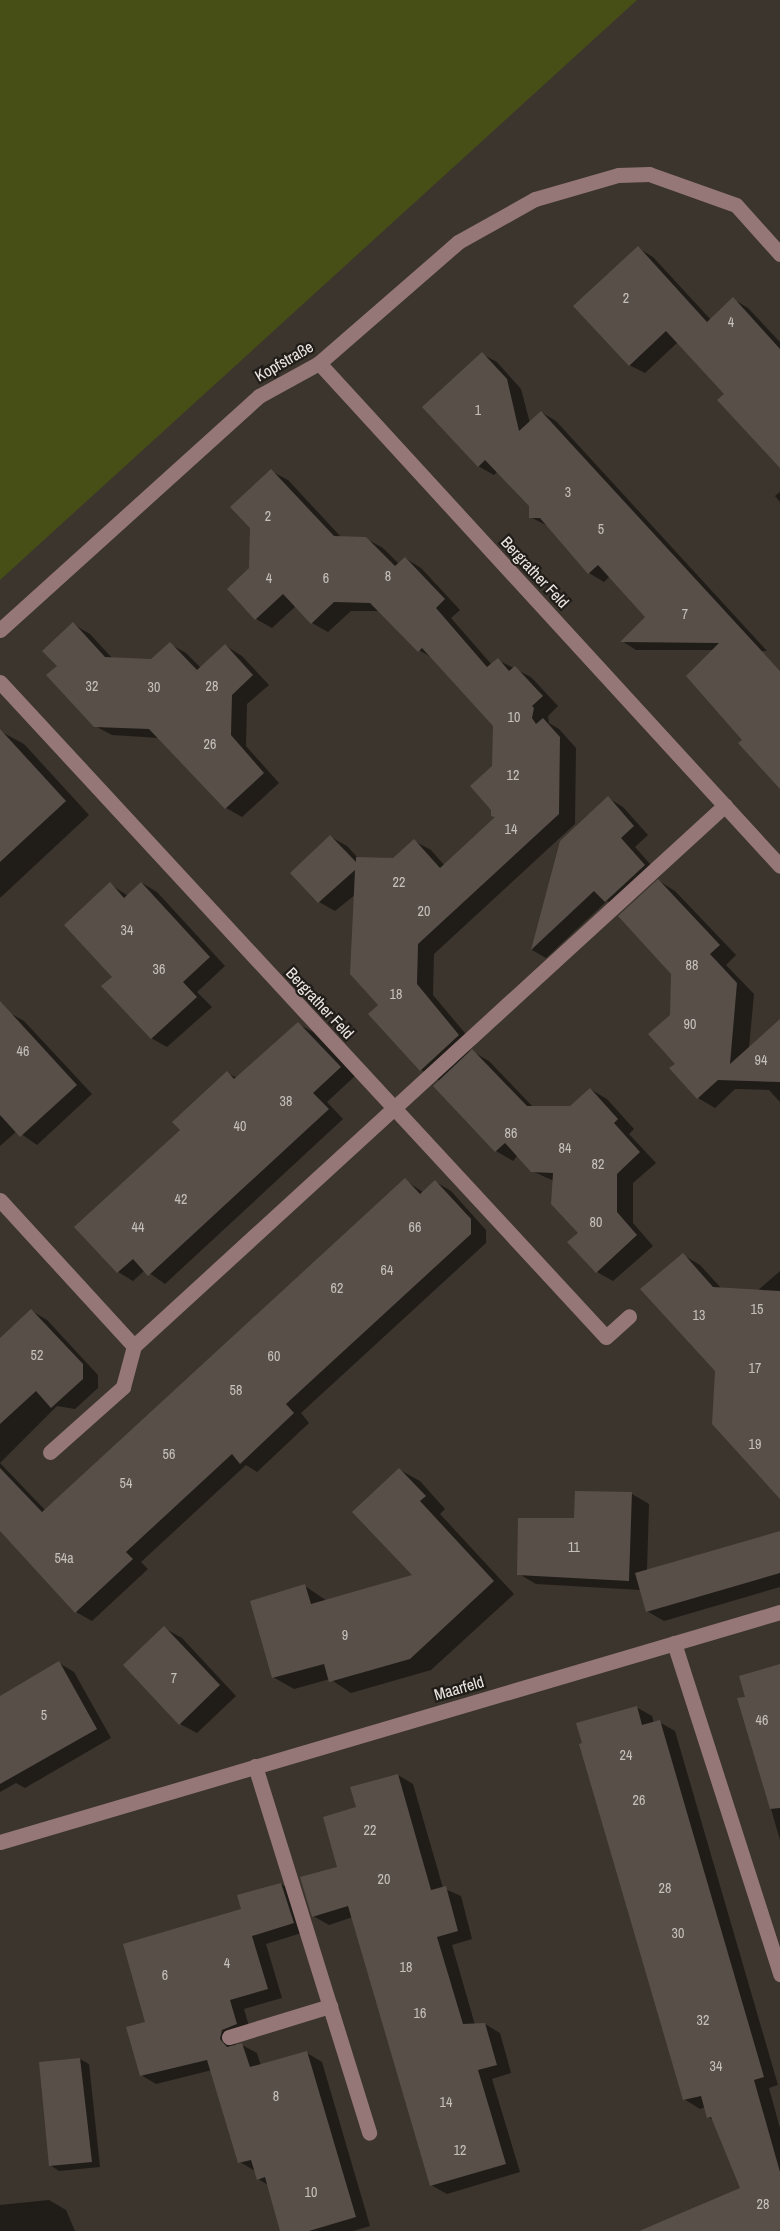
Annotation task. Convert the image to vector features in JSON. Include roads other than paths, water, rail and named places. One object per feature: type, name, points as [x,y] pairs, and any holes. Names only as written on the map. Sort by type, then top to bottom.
[{"type":"street","name":"Kopfstraße","points":[[0,630],[259,396],[319,363],[458,242],[535,199],[618,175],[649,174],[736,205],[780,254]]},
{"type":"street","name":"Bergrather Feld","points":[[319,363],[780,866]]},
{"type":"street","name":"Bergrather Feld","points":[[0,682],[606,1337],[629,1316]]},
{"type":"street","points":[[50,1452],[123,1387],[134,1347],[724,805]]},
{"type":"street","points":[[0,1200],[134,1347]]},
{"type":"street","name":"Maarfeld","points":[[0,1842],[780,1612]]},
{"type":"street","points":[[674,1643],[780,1974]]},
{"type":"street","points":[[255,1766],[369,2133]]},
{"type":"street","points":[[229,2037],[330,2006]]}]
